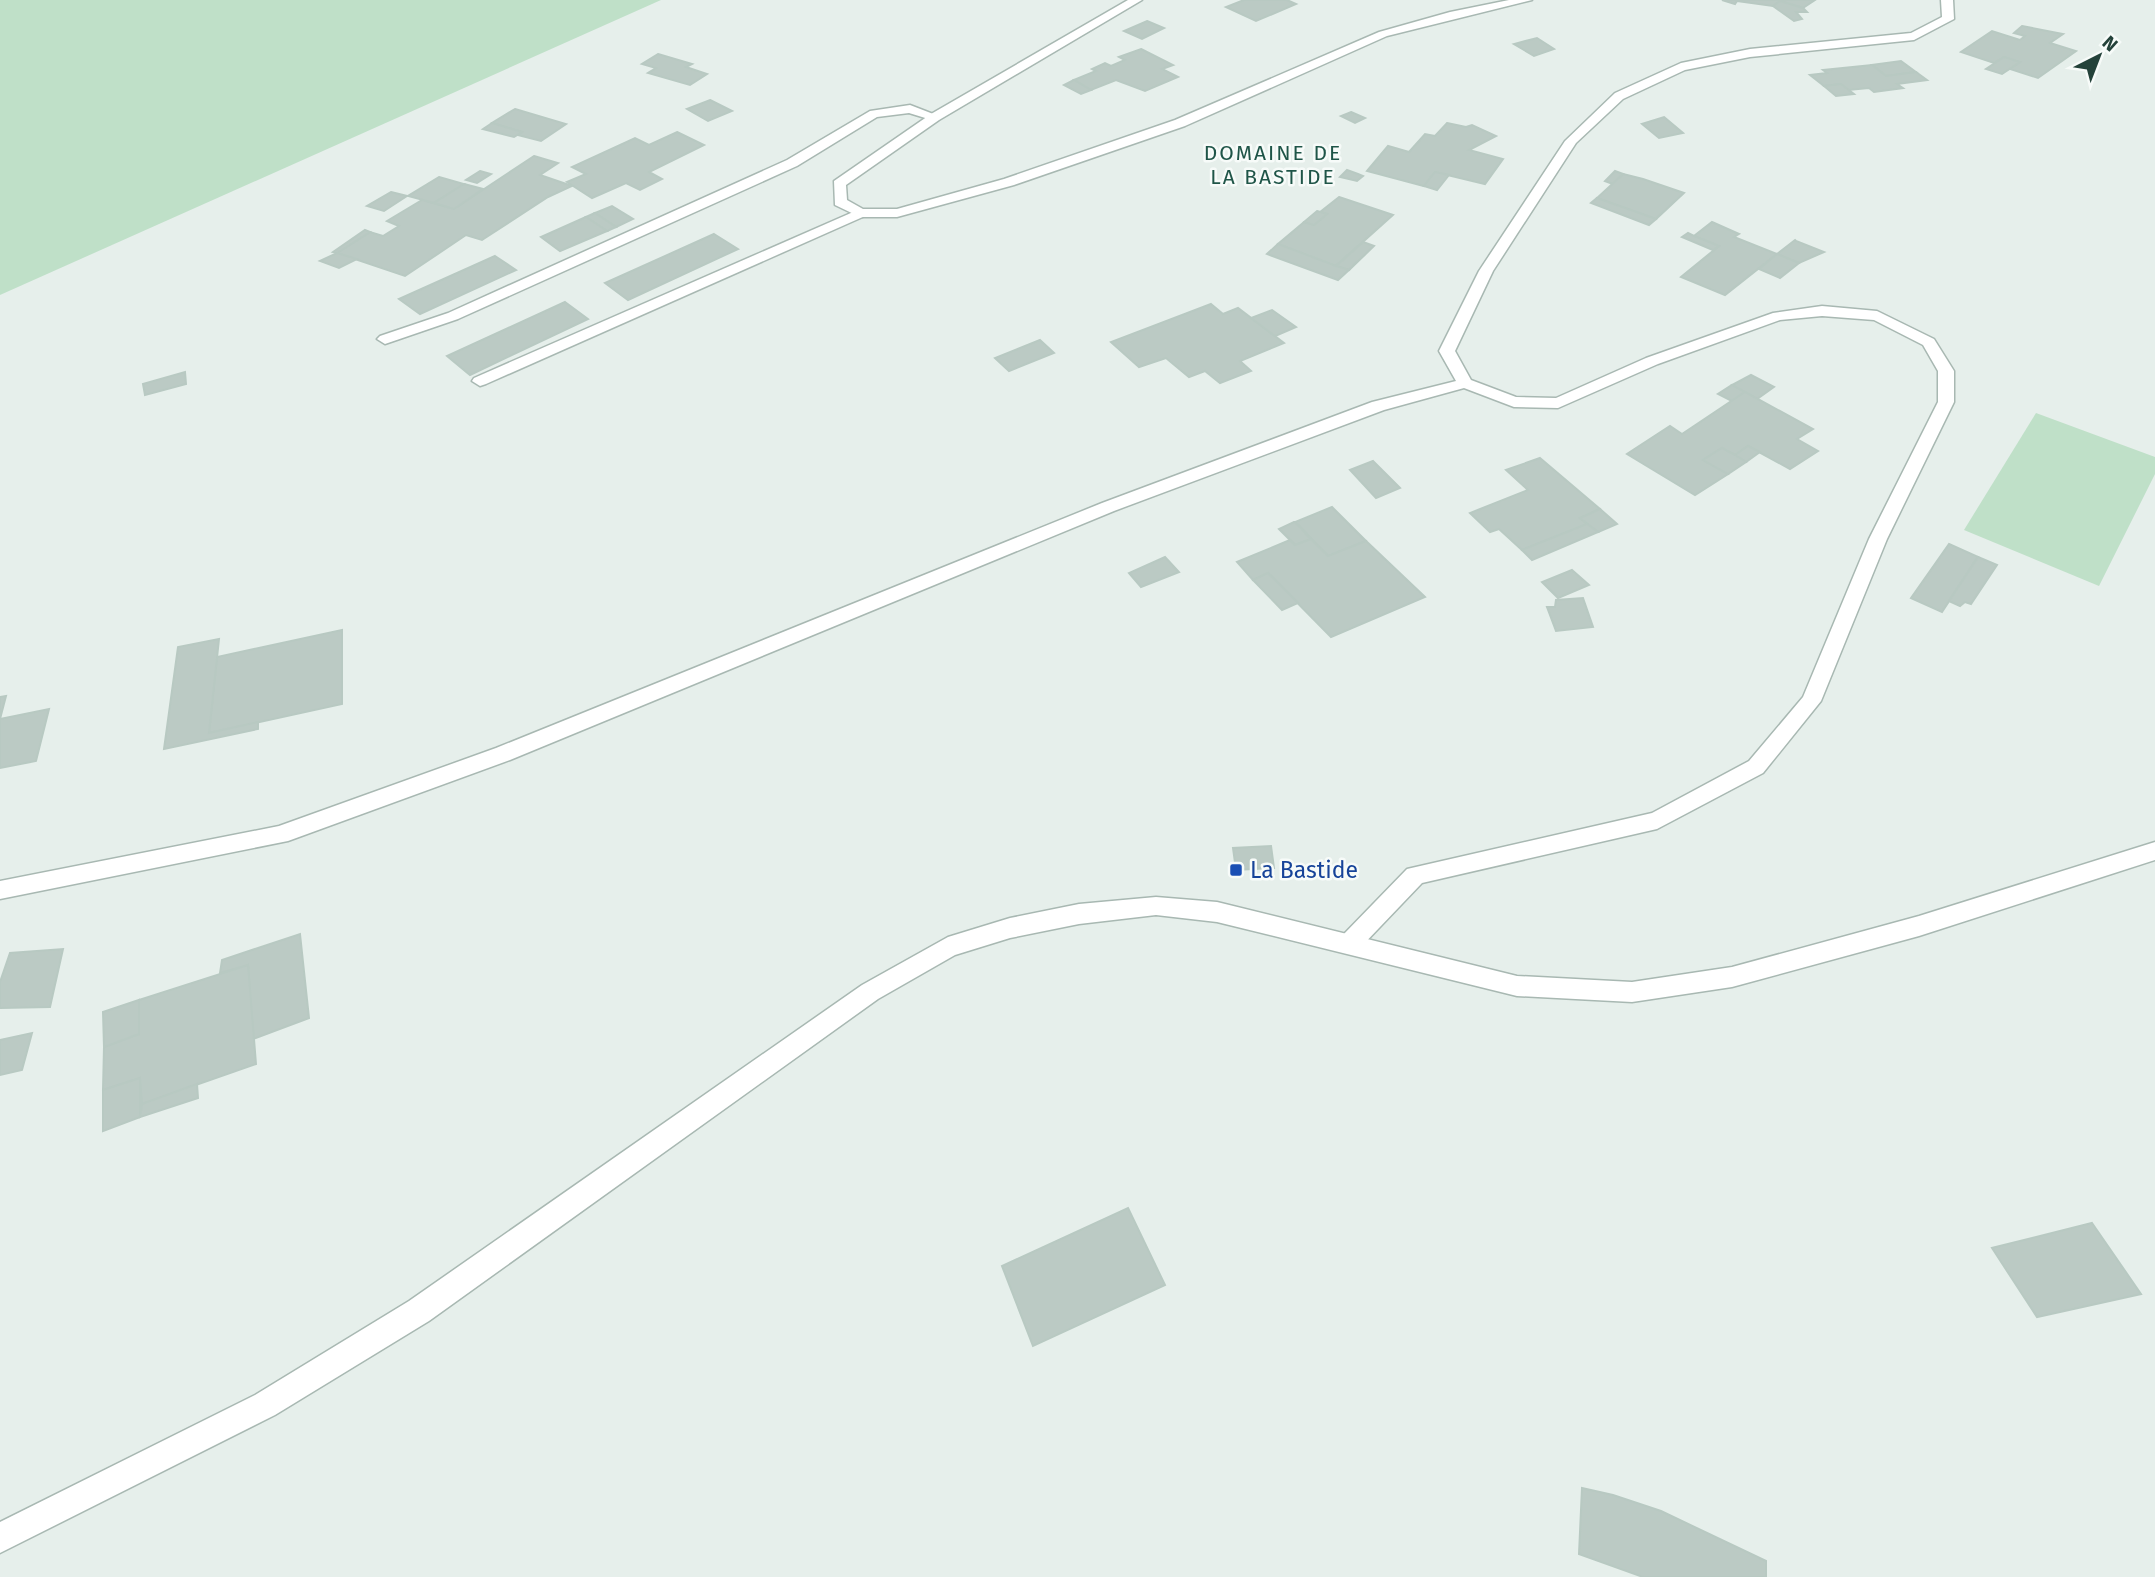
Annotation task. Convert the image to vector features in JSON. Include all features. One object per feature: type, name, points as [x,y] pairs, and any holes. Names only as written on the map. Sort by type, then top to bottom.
[{"type":"street","points":[[860,213],[840,202],[839,184],[935,117],[1136,0]]},
{"type":"street","points":[[480,381],[860,213],[897,213],[1009,182],[1180,122],[1382,34],[1450,15],[1525,0]]},
{"type":"street","points":[[1465,383],[1447,351],[1486,271],[1571,141],[1619,96],[1681,67],[1750,53],[1914,36],[1948,19],[1947,0]]},
{"type":"street","points":[[385,339],[453,316],[792,163],[874,114],[910,109],[935,117]]},
{"type":"street","points":[[0,890],[280,835],[503,754],[1121,502],[1378,406],[1465,383],[1514,402],[1558,403],[1652,361],[1778,316],[1822,311],[1877,316],[1929,342],[1946,371],[1945,402],[1878,539],[1811,701],[1756,766],[1657,820],[1415,875],[1350,943]]},
{"type":"street","points":[[0,1538],[265,1405],[407,1318],[870,992],[948,947],[1010,928],[1080,914],[1156,905],[1217,912],[1517,986],[1632,992],[1732,977],[1919,926],[2155,851]]},
{"type":"green space","points":[[0,0],[661,0],[0,295]]},
{"type":"green space","points":[[2036,413],[2155,457],[2155,474],[2099,586],[1964,530]]},
{"type":"building","points":[[1244,0],[1287,0],[1296,4],[1256,21],[1226,7]]},
{"type":"building","points":[[1722,0],[1815,0],[1803,8],[1780,1],[1773,6],[1737,1],[1735,4]]},
{"type":"building","points":[[1780,1],[1803,8],[1807,12],[1796,12],[1802,19],[1794,21],[1773,6]]},
{"type":"building","points":[[1147,21],[1164,28],[1142,39],[1124,31]]},
{"type":"building","points":[[2022,26],[2063,34],[2050,43],[2076,51],[2038,78],[2010,69],[2020,62],[2004,57],[1994,63],[1961,52],[1992,31],[2020,40],[2025,36],[2014,33]]},
{"type":"building","points":[[1537,38],[1554,49],[1534,56],[1514,44]]},
{"type":"building","points":[[1141,49],[1173,65],[1162,69],[1178,77],[1145,91],[1116,80],[1091,90],[1074,80],[1096,71],[1092,69],[1105,63],[1111,66],[1125,60],[1119,57]]},
{"type":"building","points":[[658,54],[692,64],[686,67],[707,74],[690,85],[648,73],[656,68],[642,64]]},
{"type":"building","points":[[2004,57],[2020,62],[2002,74],[1986,69]]},
{"type":"building","points":[[1901,61],[1916,72],[1886,76],[1872,65]]},
{"type":"building","points":[[1872,65],[1886,76],[1916,72],[1927,80],[1897,84],[1903,88],[1874,92],[1869,88],[1848,90],[1841,84],[1824,86],[1810,75],[1827,73],[1823,70]]},
{"type":"building","points":[[1074,80],[1091,90],[1081,94],[1064,85]]},
{"type":"building","points":[[1841,84],[1854,94],[1836,96],[1824,86]]},
{"type":"building","points":[[710,100],[732,111],[708,121],[687,109]]},
{"type":"building","points":[[515,109],[566,124],[541,141],[518,135],[522,132],[492,123]]},
{"type":"building","points":[[1351,112],[1365,118],[1355,123],[1341,116]]},
{"type":"building","points":[[1664,117],[1683,133],[1659,138],[1642,124]]},
{"type":"building","points":[[492,123],[522,132],[514,137],[483,129]]},
{"type":"building","points":[[1447,123],[1466,127],[1472,125],[1496,136],[1469,150],[1503,159],[1485,184],[1435,172],[1424,186],[1367,171],[1388,146],[1409,152],[1425,134],[1435,136]]},
{"type":"building","points":[[677,132],[704,145],[649,172],[662,179],[640,190],[626,183],[592,198],[567,182],[586,174],[572,167],[635,138],[649,145]]},
{"type":"building","points":[[534,156],[558,163],[540,175],[572,186],[548,197],[482,240],[466,235],[405,276],[337,253],[370,232],[383,236],[399,226],[387,221],[422,200],[454,209]]},
{"type":"building","points":[[1347,170],[1363,176],[1357,181],[1340,177]]},
{"type":"building","points":[[480,171],[491,174],[477,183],[466,180]]},
{"type":"building","points":[[1615,171],[1623,174],[1613,184],[1605,181]]},
{"type":"building","points":[[1435,172],[1449,175],[1437,190],[1424,186]]},
{"type":"building","points":[[1623,174],[1684,193],[1656,219],[1597,198]]},
{"type":"building","points":[[439,177],[464,184],[434,203],[408,196]]},
{"type":"building","points":[[464,184],[483,189],[454,209],[434,203]]},
{"type":"building","points":[[391,192],[407,196],[384,211],[367,206]]},
{"type":"building","points":[[1339,197],[1393,215],[1336,266],[1278,244],[1304,222],[1314,225],[1327,214],[1320,212]]},
{"type":"building","points":[[1597,198],[1656,219],[1649,225],[1591,203]]},
{"type":"building","points":[[612,206],[633,219],[616,227],[595,213]]},
{"type":"building","points":[[1317,211],[1327,214],[1314,225],[1304,222]]},
{"type":"building","points":[[595,213],[616,227],[607,231],[586,217]]},
{"type":"building","points":[[586,217],[607,231],[560,251],[541,237]]},
{"type":"building","points":[[1712,222],[1739,234],[1734,237],[1777,254],[1725,295],[1681,277],[1719,246],[1694,236]]},
{"type":"building","points":[[365,230],[370,232],[337,253],[333,252]]},
{"type":"building","points":[[1688,233],[1719,246],[1713,250],[1682,237]]},
{"type":"building","points":[[714,234],[738,249],[628,300],[605,283]]},
{"type":"building","points":[[1795,240],[1824,252],[1799,263],[1777,254]]},
{"type":"building","points":[[1363,242],[1374,246],[1349,270],[1336,266]]},
{"type":"building","points":[[1278,244],[1349,270],[1338,280],[1267,254]]},
{"type":"building","points":[[337,253],[357,259],[339,268],[320,261]]},
{"type":"building","points":[[1777,254],[1799,263],[1780,278],[1759,269]]},
{"type":"building","points":[[495,256],[516,270],[420,314],[399,299]]},
{"type":"building","points":[[565,302],[588,319],[470,375],[447,356]]},
{"type":"building","points":[[1211,304],[1223,314],[1238,308],[1284,343],[1240,361],[1251,371],[1220,383],[1205,371],[1189,377],[1166,358],[1139,367],[1111,342]]},
{"type":"building","points":[[1272,310],[1296,327],[1275,336],[1251,318]]},
{"type":"building","points":[[1040,340],[1054,353],[1009,371],[995,358]]},
{"type":"building","points":[[185,372],[186,384],[145,395],[143,384]]},
{"type":"building","points":[[1751,375],[1774,387],[1757,399],[1732,385]]},
{"type":"building","points":[[1732,385],[1745,392],[1732,401],[1718,394]]},
{"type":"building","points":[[1745,392],[1813,429],[1797,439],[1818,451],[1790,469],[1748,446],[1735,455],[1722,448],[1703,460],[1728,474],[1695,495],[1627,454],[1670,426],[1682,434]]},
{"type":"building","points":[[1748,446],[1760,452],[1746,462],[1735,455]]},
{"type":"building","points":[[1722,448],[1746,462],[1728,474],[1703,460]]},
{"type":"building","points":[[1540,458],[1600,509],[1580,518],[1587,524],[1522,550],[1499,529],[1490,532],[1470,513],[1528,490],[1506,470]]},
{"type":"building","points":[[1373,461],[1400,488],[1376,498],[1350,470]]},
{"type":"building","points":[[1332,507],[1366,541],[1328,556],[1295,522]]},
{"type":"building","points":[[1600,509],[1617,524],[1598,532],[1580,518]]},
{"type":"building","points":[[1295,522],[1311,539],[1295,545],[1279,529]]},
{"type":"building","points":[[1587,524],[1598,532],[1532,560],[1522,550]]},
{"type":"building","points":[[1311,539],[1328,556],[1366,541],[1425,597],[1331,637],[1268,573],[1253,580],[1237,562],[1290,540],[1295,545]]},
{"type":"building","points":[[1949,544],[1978,557],[1942,612],[1911,598]]},
{"type":"building","points":[[1165,557],[1179,572],[1141,587],[1129,573]]},
{"type":"building","points":[[1978,557],[1997,565],[1971,604],[1965,602],[1960,606],[1949,601]]},
{"type":"building","points":[[1572,570],[1589,585],[1558,598],[1542,582]]},
{"type":"building","points":[[1268,573],[1298,603],[1282,610],[1253,580]]},
{"type":"building","points":[[1583,598],[1593,627],[1556,631],[1547,607],[1555,607],[1556,600]]},
{"type":"building","points":[[342,630],[342,704],[209,733],[217,657]]},
{"type":"building","points":[[219,639],[209,733],[258,722],[258,729],[164,749],[178,647]]},
{"type":"building","points":[[6,696],[0,719],[0,697]]},
{"type":"building","points":[[49,709],[36,761],[0,768],[0,719]]},
{"type":"building","points":[[1271,846],[1274,868],[1236,870],[1233,848]]},
{"type":"building","points":[[300,934],[309,1018],[253,1039],[248,965],[220,973],[222,960]]},
{"type":"building","points":[[63,949],[50,1007],[0,1008],[0,982],[10,953]]},
{"type":"building","points":[[248,965],[256,1064],[142,1104],[140,1078],[103,1090],[104,1047],[139,1034],[139,1000]]},
{"type":"building","points":[[139,1000],[139,1034],[104,1047],[103,1012]]},
{"type":"building","points":[[32,1033],[22,1070],[0,1075],[0,1040]]},
{"type":"building","points":[[140,1078],[140,1117],[103,1131],[103,1090]]},
{"type":"building","points":[[197,1084],[198,1098],[140,1117],[142,1104]]},
{"type":"building","points":[[1128,1208],[1165,1285],[1033,1346],[1002,1266]]},
{"type":"building","points":[[2092,1223],[2141,1294],[2037,1317],[1992,1248]]},
{"type":"building","points":[[1582,1488],[1661,1511],[1766,1561],[1766,1577],[1643,1577],[1579,1554]]},
{"type":"place","name":"La Bastide","points":[[1236,870]]},
{"type":"district","name":"DOMAINE DE LA BASTIDE","points":[[1273,165]]}]
